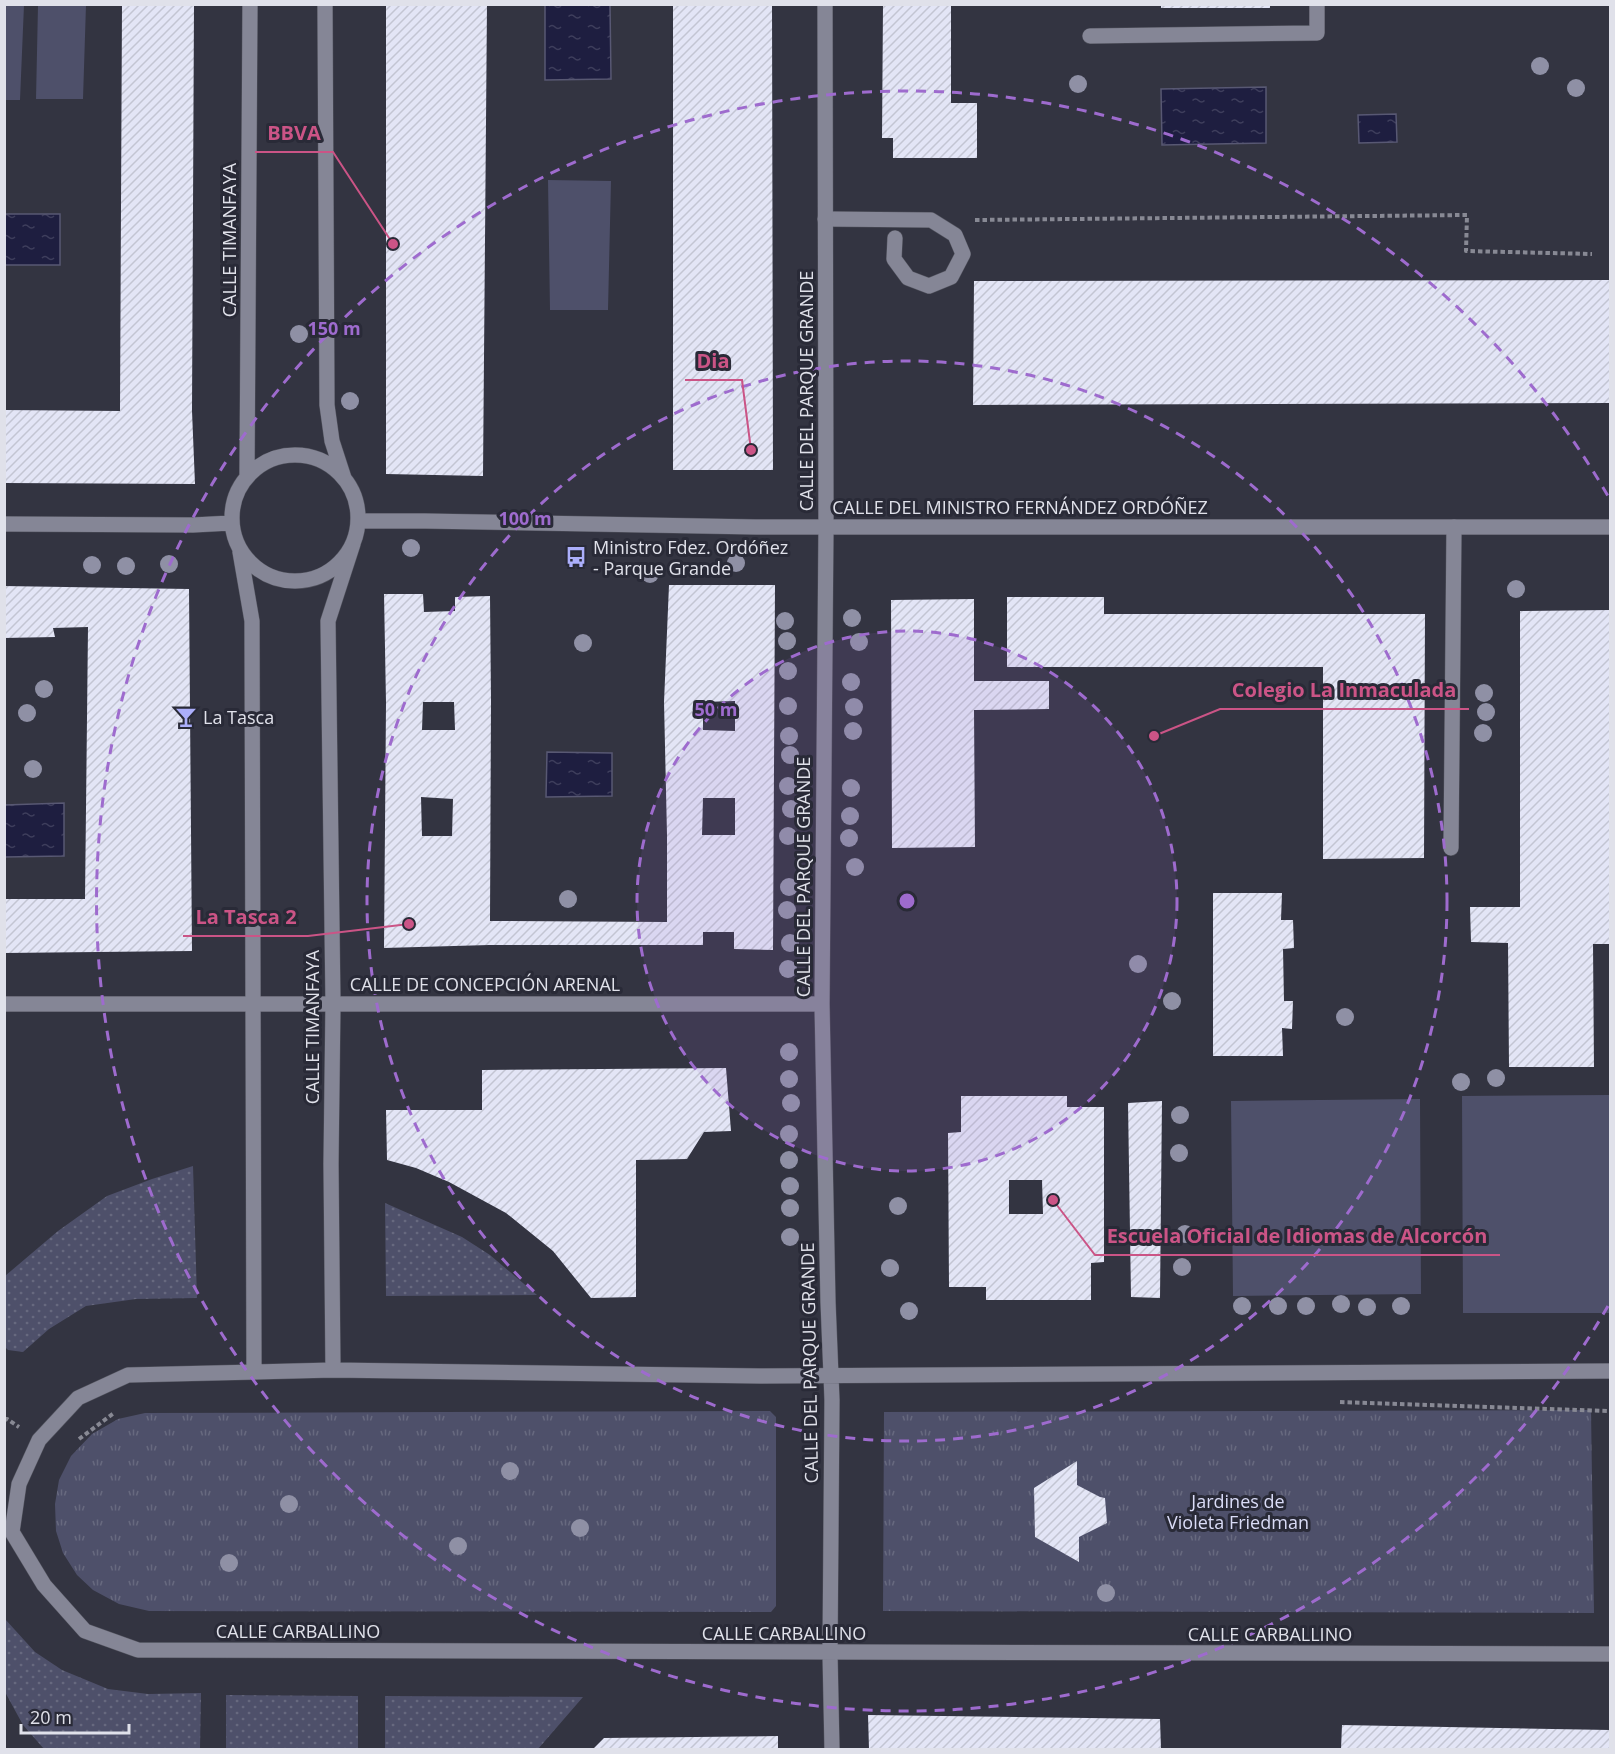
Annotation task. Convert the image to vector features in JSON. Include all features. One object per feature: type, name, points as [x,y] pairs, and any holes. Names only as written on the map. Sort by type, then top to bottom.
[{"type":"street","name":"CALLE TIMANFAYA","points":[[247,476],[250,4]]},
{"type":"street","points":[[240,552],[259,572],[285,582],[313,580],[336,567],[353,544],[358,521],[355,498],[344,478],[332,441],[327,405],[325,4]]},
{"type":"street","name":"CALLE DEL PARQUE GRANDE","points":[[825,4],[826,527],[822,1004],[827,1291],[831,1375],[832,1749]]},
{"type":"street","points":[[1090,36],[1317,33],[1317,4]]},
{"type":"street","points":[[825,219],[932,220],[955,235],[963,254],[951,277],[929,286],[908,278],[894,259],[895,238]]},
{"type":"street","points":[[254,1372],[252,621],[240,552],[231,523],[234,498],[247,476],[264,462],[285,455],[307,456],[327,464],[344,478]]},
{"type":"street","name":"CALLE DEL MINISTRO FERNÁNDEZ ORDÓÑEZ","points":[[358,521],[826,527],[1611,527]]},
{"type":"street","points":[[4,524],[193,525],[231,523]]},
{"type":"street","points":[[1451,848],[1454,527]]},
{"type":"street","name":"CALLE TIMANFAYA","points":[[333,1370],[330,1164],[333,1003],[328,621],[353,544]]},
{"type":"street","name":"CALLE DE CONCEPCIÓN ARENAL","points":[[4,1004],[822,1004]]},
{"type":"street","name":"CALLE CARBALLINO","points":[[1611,1371],[760,1376],[333,1370],[128,1375],[78,1398],[39,1440],[12,1484],[8,1532],[44,1585],[85,1631],[138,1650],[1611,1654]]},
{"type":"path","points":[[932,220],[1467,215],[1466,251],[1592,254]]},
{"type":"green space","points":[[5,4],[24,5],[20,100],[5,100]]},
{"type":"green space","points":[[38,5],[86,5],[83,99],[36,99]]},
{"type":"green space","points":[[548,180],[611,181],[608,310],[550,310]]},
{"type":"green space","points":[[1610,1095],[1610,1313],[1463,1313],[1462,1096]]},
{"type":"green space","points":[[1420,1099],[1421,1294],[1233,1296],[1231,1101]]},
{"type":"green space","points":[[193,1166],[197,1298],[136,1299],[86,1306],[49,1329],[23,1352],[8,1350],[5,1347],[5,1276],[58,1231],[107,1196]]},
{"type":"green space","points":[[385,1203],[462,1237],[490,1255],[537,1295],[386,1296]]},
{"type":"green space","name":"Jardines de Violeta Friedman","points":[[1591,1410],[1594,1613],[883,1611],[884,1412]]},
{"type":"green space","points":[[770,1411],[776,1417],[776,1606],[771,1612],[149,1611],[119,1604],[93,1590],[77,1575],[63,1553],[56,1531],[55,1504],[59,1480],[71,1456],[92,1434],[118,1419],[145,1413]]},
{"type":"green space","points":[[5,1619],[35,1652],[62,1670],[108,1689],[148,1694],[201,1693],[200,1749],[44,1749],[23,1725],[5,1692]]},
{"type":"green space","points":[[226,1695],[358,1696],[358,1749],[226,1749]]},
{"type":"green space","points":[[385,1696],[583,1697],[538,1749],[385,1750]]},
{"type":"water","points":[[545,5],[610,5],[611,79],[545,80]]},
{"type":"water","points":[[1266,87],[1266,143],[1162,145],[1161,89]]},
{"type":"water","points":[[1396,114],[1397,142],[1359,143],[1358,115]]},
{"type":"water","points":[[4,214],[60,214],[60,265],[5,265]]},
{"type":"water","points":[[547,752],[612,753],[612,796],[546,797]]},
{"type":"water","points":[[64,803],[64,856],[5,857],[5,805]]},
{"type":"building","points":[[122,4],[194,4],[192,411],[195,484],[4,483],[4,410],[120,411]]},
{"type":"building","points":[[386,4],[487,4],[483,476],[386,474]]},
{"type":"building","points":[[673,4],[772,4],[773,470],[673,470]]},
{"type":"building","points":[[883,4],[951,4],[951,103],[977,103],[977,158],[893,158],[893,138],[882,138]]},
{"type":"building","points":[[1161,4],[1270,4],[1270,8],[1161,8]]},
{"type":"building","points":[[1610,280],[1610,403],[973,405],[974,281]]},
{"type":"building","points":[[669,585],[775,585],[773,950],[734,949],[734,932],[703,932],[703,945],[489,945],[384,948],[386,703],[384,594],[423,594],[424,612],[455,611],[455,597],[490,596],[490,921],[667,922],[664,702]],"holes":[[[735,701],[735,731],[703,730],[703,702]],[[423,702],[454,702],[455,730],[422,730]],[[421,797],[453,799],[452,836],[422,836]],[[703,798],[735,798],[735,835],[702,835]]]},
{"type":"building","points":[[4,586],[189,589],[192,951],[4,953],[4,899],[85,899],[88,627],[53,628],[55,637],[4,638]]},
{"type":"building","points":[[1007,597],[1104,597],[1104,614],[1425,614],[1424,858],[1323,859],[1323,667],[1007,667]]},
{"type":"building","points":[[974,599],[974,681],[1049,681],[1049,709],[974,710],[975,847],[892,848],[891,600]]},
{"type":"building","points":[[1610,610],[1610,944],[1593,944],[1594,1067],[1509,1067],[1508,943],[1471,942],[1470,907],[1520,907],[1520,611]]},
{"type":"building","points":[[1213,893],[1282,893],[1281,920],[1293,920],[1294,948],[1283,949],[1284,1001],[1293,1001],[1292,1029],[1282,1028],[1283,1056],[1213,1056]]},
{"type":"building","points":[[726,1068],[731,1131],[704,1132],[687,1159],[636,1160],[636,1297],[591,1298],[553,1251],[506,1213],[449,1182],[416,1168],[387,1160],[386,1110],[482,1110],[482,1070]]},
{"type":"building","points":[[961,1096],[1067,1096],[1067,1107],[1104,1107],[1104,1262],[1091,1263],[1091,1300],[986,1300],[986,1287],[949,1287],[948,1133],[961,1132]],"holes":[[[1009,1180],[1042,1180],[1043,1214],[1009,1214]]]},
{"type":"building","points":[[1162,1101],[1160,1298],[1131,1297],[1128,1103]]},
{"type":"building","points":[[1077,1461],[1077,1485],[1105,1498],[1107,1523],[1079,1537],[1079,1562],[1035,1537],[1034,1488]]},
{"type":"building","points":[[868,1715],[1160,1719],[1161,1749],[869,1749]]},
{"type":"building","points":[[1342,1725],[1610,1730],[1610,1749],[1341,1749]]},
{"type":"building","points":[[778,1736],[778,1749],[593,1749],[604,1738]]},
{"type":"place","name":"BBVA","points":[[393,244]]},
{"type":"place","name":"Dia","points":[[751,450]]},
{"type":"place","name":"Ministro Fdez. Ordóñez - Parque Grande","points":[[576,557]]},
{"type":"place","name":"La Tasca","points":[[186,717]]},
{"type":"place","name":"Colegio La Inmaculada","points":[[1154,736]]},
{"type":"place","name":"La Tasca 2","points":[[409,924]]},
{"type":"place","name":"Escuela Oficial de Idiomas de Alcorcón","points":[[1053,1200]]}]
